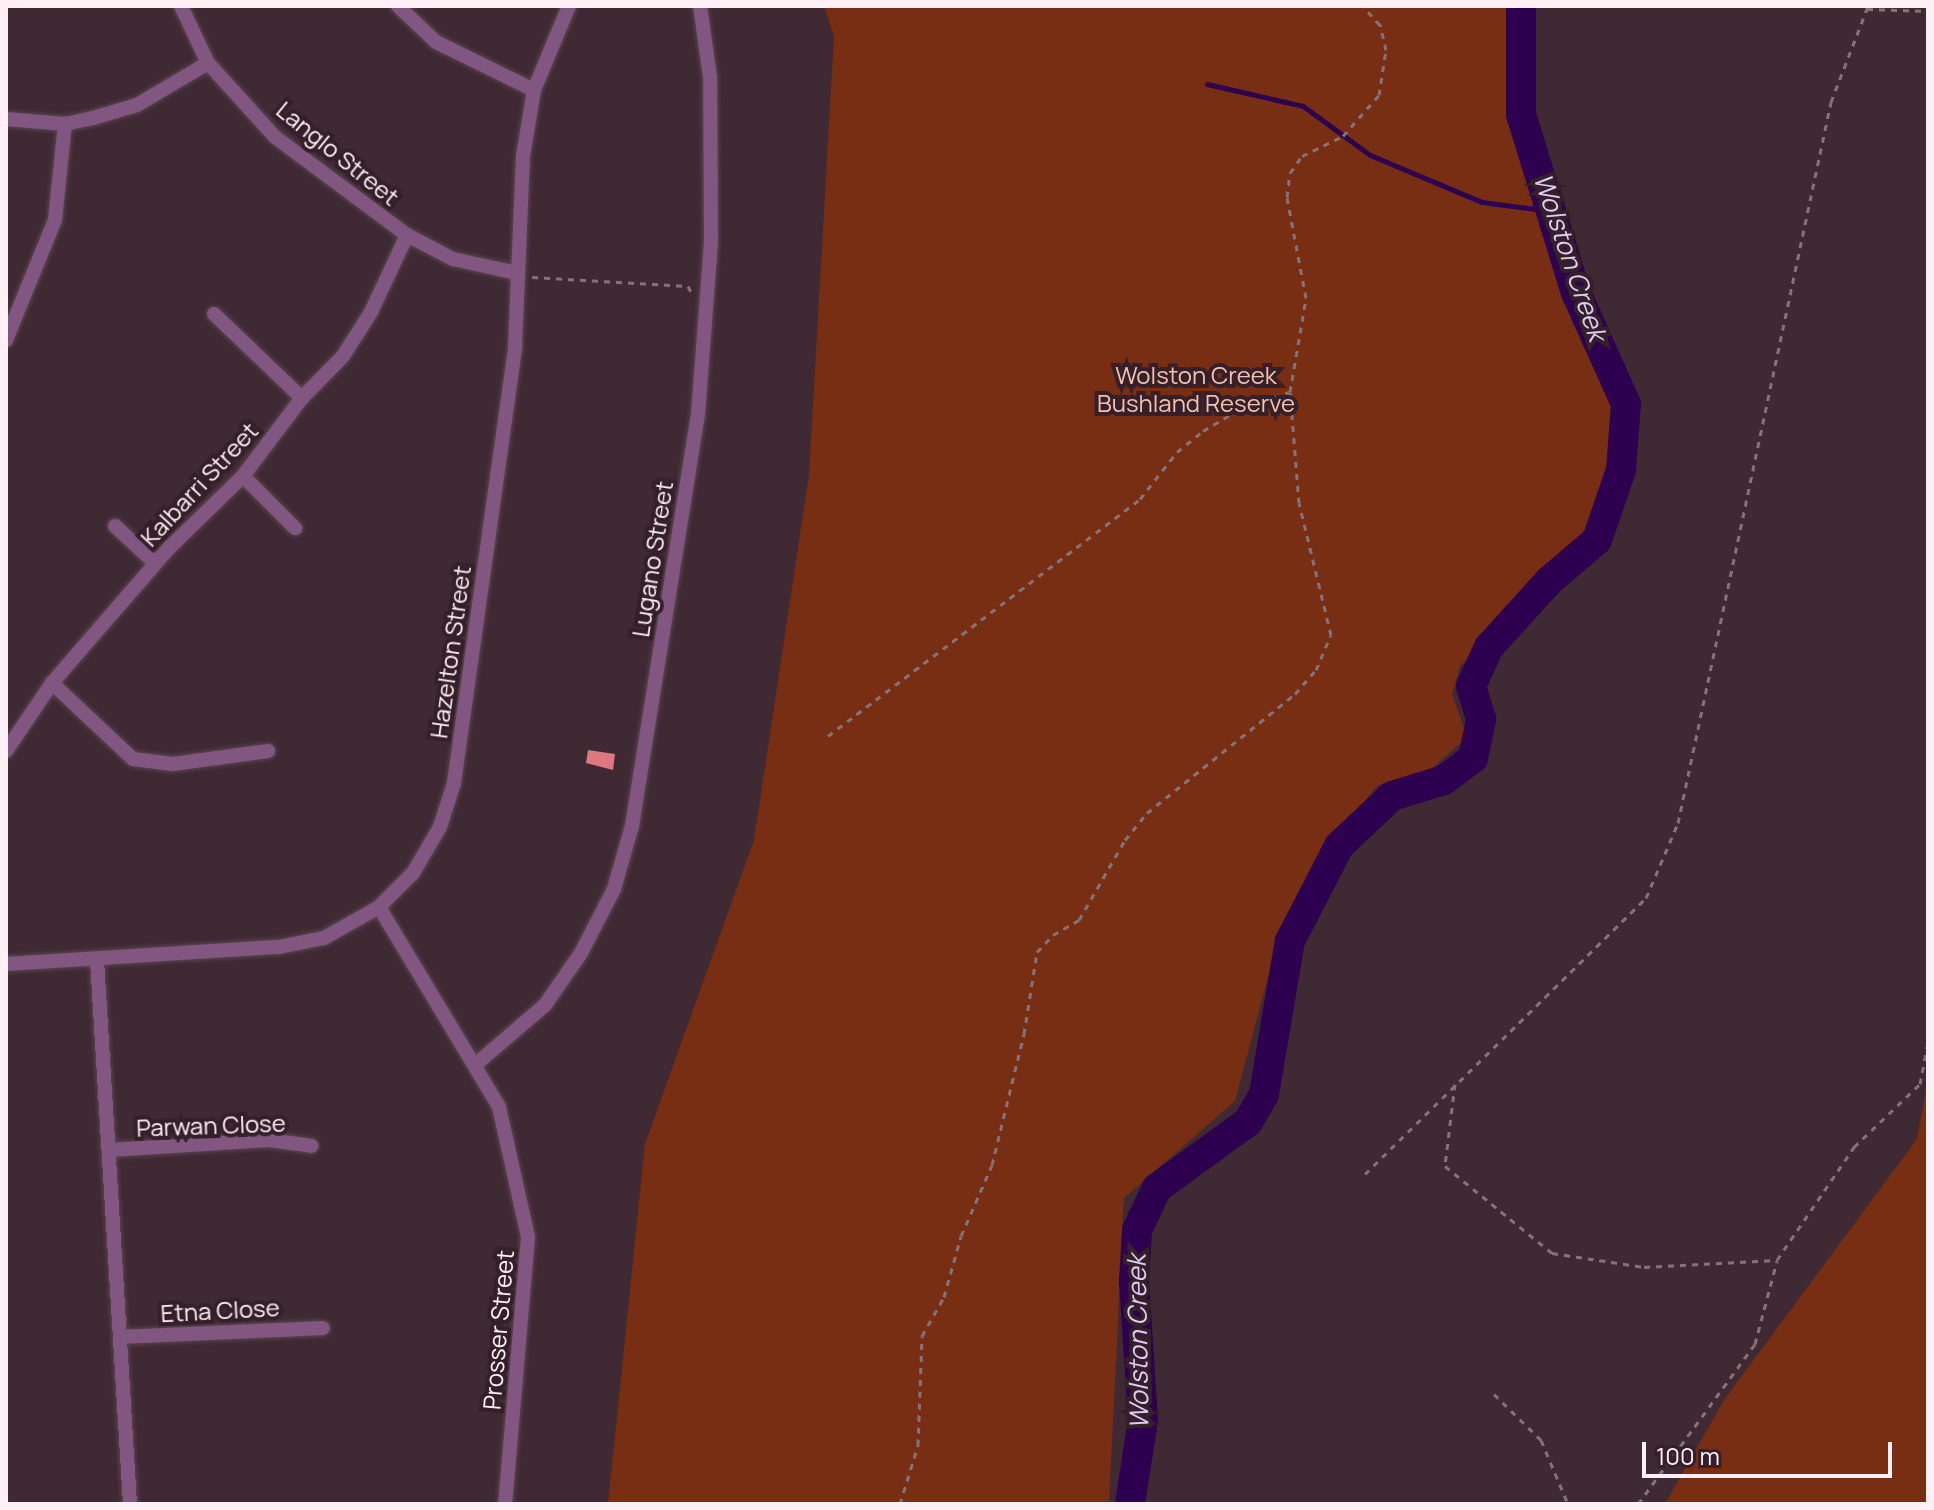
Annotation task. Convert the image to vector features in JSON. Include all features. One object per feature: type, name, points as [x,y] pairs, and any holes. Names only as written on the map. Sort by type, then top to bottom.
[{"type":"street","name":"Langlo Street","points":[[181,6],[208,63],[275,137],[407,235],[453,259],[517,273]]},
{"type":"street","points":[[398,6],[436,42],[534,90]]},
{"type":"street","name":"Hazelton Street","points":[[6,964],[279,947],[324,938],[379,907],[413,873],[440,827],[454,783],[515,347],[523,156],[534,90],[569,6]]},
{"type":"street","name":"Lugano Street","points":[[475,1065],[545,1005],[581,953],[614,889],[632,826],[698,415],[706,298],[710,77],[700,6]]},
{"type":"street","points":[[6,119],[65,124],[137,105],[208,63]]},
{"type":"street","points":[[6,340],[55,220],[65,124]]},
{"type":"street","name":"Kalbarri Street","points":[[6,751],[52,683],[155,563],[243,476],[302,398],[357,334],[407,235]]},
{"type":"street","points":[[214,314],[302,398]]},
{"type":"street","points":[[243,476],[295,528]]},
{"type":"street","points":[[115,526],[155,563]]},
{"type":"street","points":[[52,683],[133,759],[173,764],[268,751]]},
{"type":"street","name":"Prosser Street","points":[[379,907],[499,1107],[528,1237],[505,1504]]},
{"type":"street","points":[[97,960],[130,1504]]},
{"type":"street","name":"Parwan Close","points":[[110,1150],[269,1140],[312,1146]]},
{"type":"street","name":"Etna Close","points":[[120,1337],[323,1328]]},
{"type":"path","points":[[900,1504],[918,1445],[922,1336],[944,1297],[961,1236],[992,1165],[1024,1034],[1037,952],[1079,920],[1125,840],[1147,813],[1295,694],[1316,670],[1331,635],[1299,503],[1290,392],[1306,298],[1291,227],[1290,173],[1314,146],[1343,136],[1362,119],[1379,95],[1386,50],[1380,25],[1363,6]]},
{"type":"path","points":[[1365,1174],[1646,898],[1678,823],[1831,102],[1868,8],[1928,11]]},
{"type":"path","points":[[517,273],[604,284],[688,286],[706,298]]},
{"type":"path","points":[[828,736],[1140,499],[1177,452],[1203,431],[1240,409],[1290,392]]},
{"type":"path","points":[[1638,1504],[1755,1344],[1777,1260],[1854,1147],[1920,1084],[1928,1042]]},
{"type":"path","points":[[1455,1084],[1445,1166],[1552,1253],[1644,1267],[1777,1260]]},
{"type":"path","points":[[1494,1394],[1541,1440],[1568,1504]]},
{"type":"green space","name":"Wolston Creek Bushland Reserve","points":[[824,6],[1512,6],[1514,116],[1566,296],[1613,403],[1611,469],[1588,534],[1460,666],[1452,694],[1467,737],[1430,770],[1378,785],[1335,837],[1275,951],[1235,1101],[1124,1198],[1109,1504],[608,1504],[645,1144],[754,840],[809,475],[834,36]]},
{"type":"green space","points":[[1928,1079],[1928,1504],[1665,1504],[1724,1400],[1917,1139]]},
{"type":"building","points":[[588,750],[615,754],[613,770],[586,763]]},
{"type":"waterway","name":"Wolston Creek","points":[[1130,1504],[1143,1420],[1134,1281],[1137,1230],[1157,1188],[1248,1122],[1264,1094],[1290,941],[1339,846],[1392,796],[1444,780],[1473,758],[1481,719],[1471,686],[1489,647],[1549,581],[1597,540],[1621,470],[1626,404],[1576,293],[1521,114],[1521,6]]},
{"type":"waterway","points":[[1207,84],[1303,106],[1370,155],[1482,202],[1551,211]]}]
